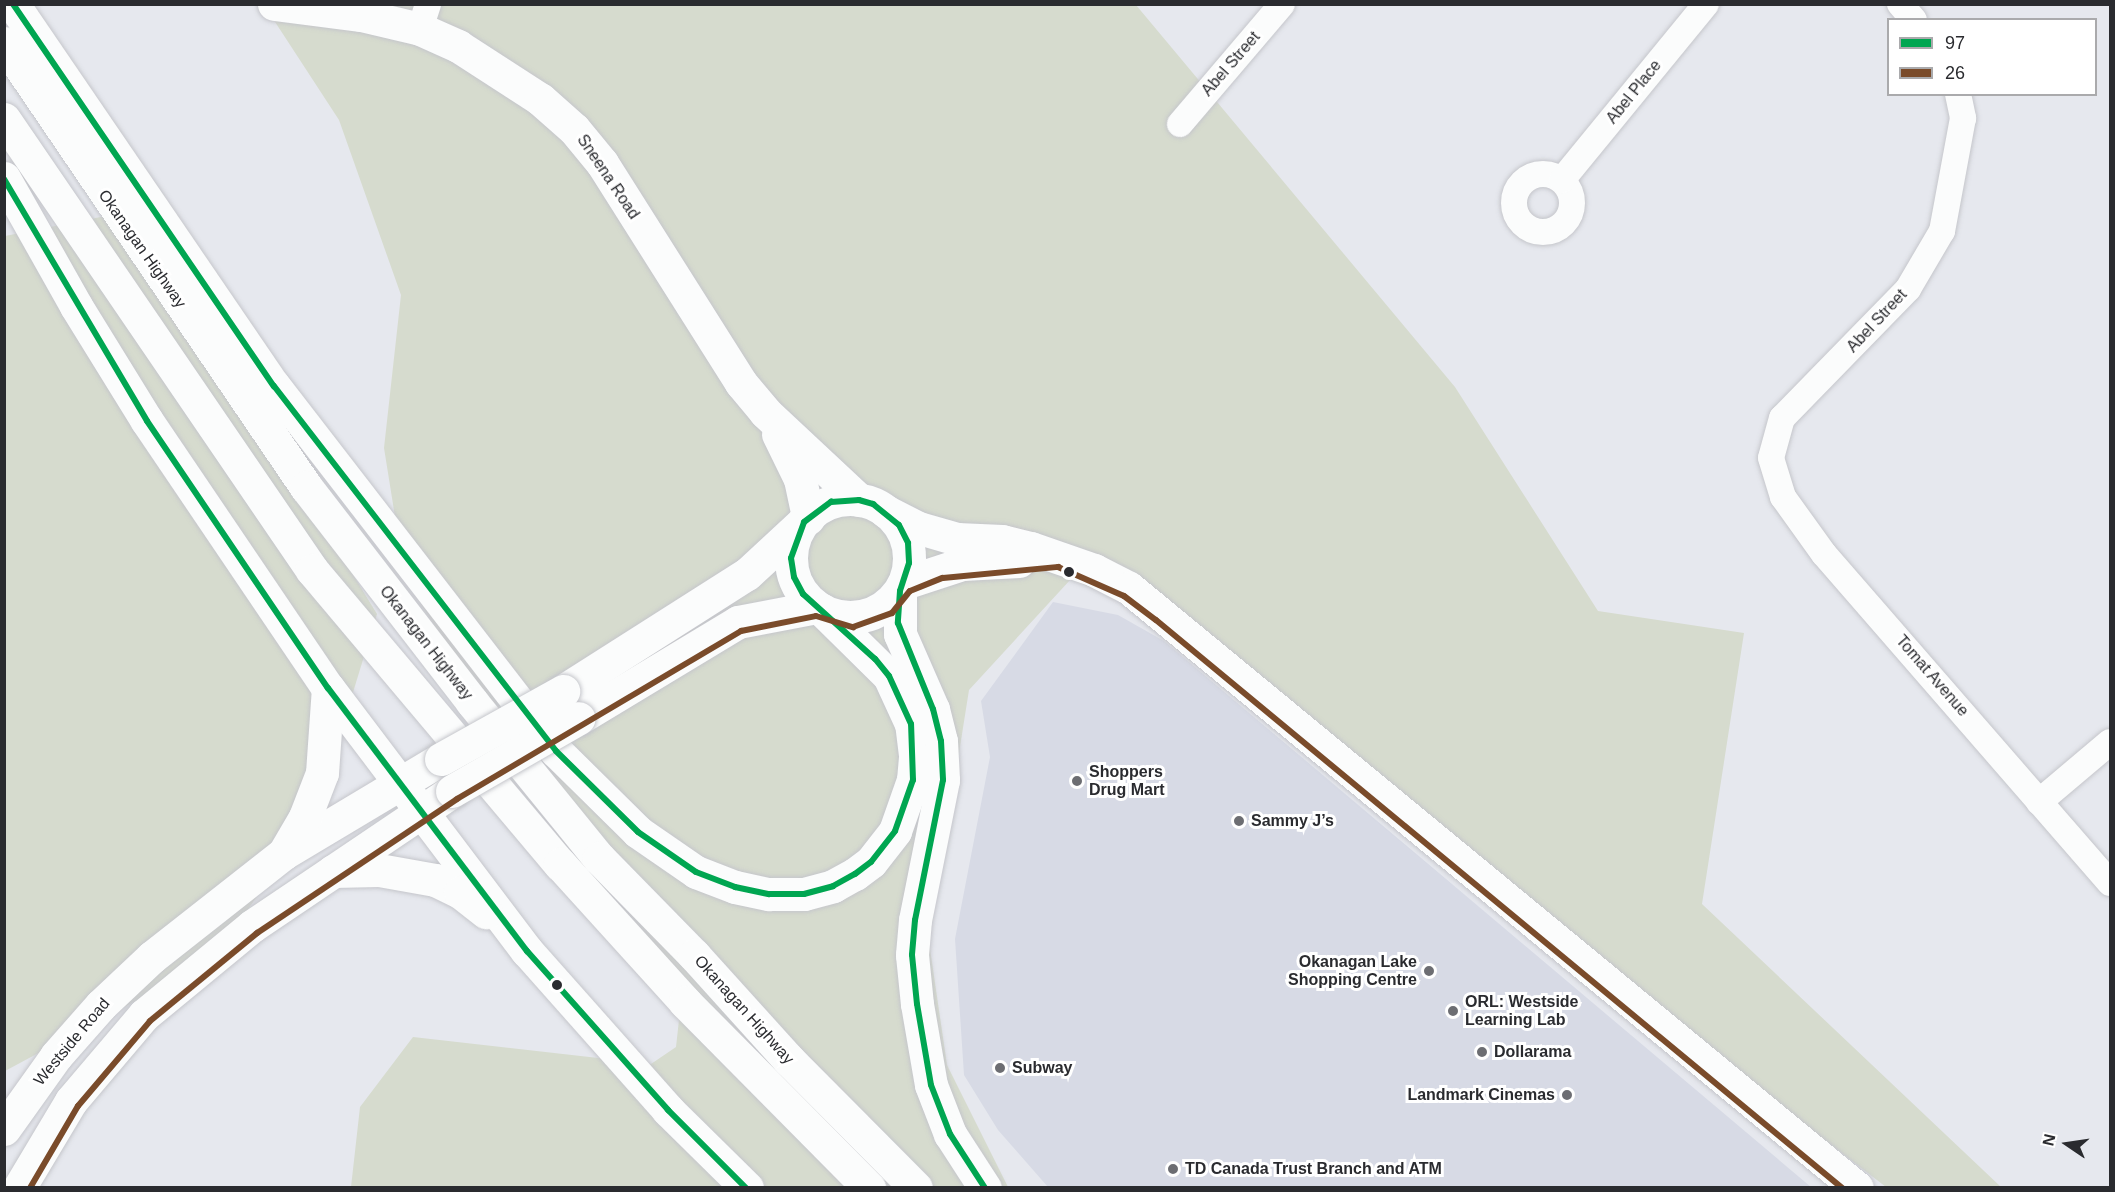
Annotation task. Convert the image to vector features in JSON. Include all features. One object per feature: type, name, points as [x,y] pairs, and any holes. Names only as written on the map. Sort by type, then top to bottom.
[{"type":"main road","points":[[13,4],[274,386],[542,733],[638,832],[696,872],[746,890],[804,894],[833,886],[855,874],[871,862],[895,831],[912,780],[915,755],[911,724],[889,676],[799,585],[791,558],[795,539],[806,520],[831,502],[872,505],[899,525],[908,543],[909,563],[902,587],[900,634],[933,709],[943,780],[915,920],[912,955],[917,1004],[931,1085],[950,1134],[985,1188]]},
{"type":"main road","name":"Sneena Road","points":[[274,4],[361,15],[424,17],[540,99],[574,129],[602,163],[723,358],[765,412],[800,479],[806,520]]},
{"type":"main road","name":"Okanagan Highway","points":[[4,43],[56,124],[306,488],[472,702],[599,858],[694,955],[789,1060],[916,1188]]},
{"type":"main road","name":"Okanagan Highway","points":[[4,119],[312,570],[560,864],[685,1002],[869,1188]]},
{"type":"main road","points":[[4,178],[76,306],[147,421],[328,688],[512,932],[630,1070],[747,1188]]},
{"type":"main road","name":"Sneena Road","points":[[765,412],[872,505],[940,534],[1002,541],[1060,558],[1129,588],[1857,1188]]},
{"type":"main road","name":"Westside Road","points":[[4,1129],[56,1056],[101,1005],[201,915],[284,853],[441,759],[563,691],[747,574],[806,520]]},
{"type":"main road","name":"Sneena Road","points":[[902,587],[962,564],[1060,558]]},
{"type":"main road","points":[[19,1188],[71,1101],[144,1015],[252,927],[333,871],[452,791],[738,622],[820,608],[852,618],[870,614],[902,587]]},
{"type":"main road","points":[[284,853],[305,817],[322,773],[328,688]]},
{"type":"main road","points":[[333,871],[379,870],[435,880],[460,892],[512,932]]},
{"type":"street","name":"Abel Street","points":[[1180,124],[1282,4]]},
{"type":"street","name":"Abel Place","points":[[1562,180],[1706,4]]},
{"type":"street","points":[[1900,4],[1912,18]]},
{"type":"street","name":"Abel Street","points":[[1771,459],[1782,418],[1908,290],[1942,231],[1963,118],[1958,96]]},
{"type":"street","name":"Tomat Avenue","points":[[1771,459],[1783,497],[1824,554],[2110,883]]},
{"type":"street","points":[[2039,802],[2110,742]]},
{"type":"shaded area","points":[[264,5],[1136,5],[1455,387],[1598,611],[1744,633],[1702,904],[2001,1187],[1886,1187],[1126,603],[1071,579],[969,690],[929,942],[947,1065],[1008,1187],[351,1187],[360,1107],[413,1037],[651,1064],[676,1047],[680,1011],[405,579],[384,448],[401,295],[339,120]]},
{"type":"shaded area","points":[[131,211],[377,614],[316,813],[212,960],[5,1071],[5,236]]},
{"type":"shaded area","name":"Okanagan Lake Shopping Centre","points":[[1053,602],[1118,615],[1164,641],[1811,1187],[1048,1187],[998,1130],[964,1075],[955,939],[990,757],[981,701]]},
{"type":"transit line","name":"97","points":[[13,4],[274,386],[556,751],[638,832],[696,872],[735,887],[769,894],[804,894],[833,886],[855,874],[871,862],[895,831],[913,780],[911,724],[889,676],[875,659],[803,594],[794,577],[791,558],[804,522],[831,502],[859,500],[873,504],[899,525],[908,543],[909,563],[900,591],[898,623],[933,709],[941,741],[943,780],[915,920],[912,955],[917,1004],[931,1085],[950,1134],[985,1188]]},
{"type":"transit line","name":"97","points":[[4,179],[147,421],[328,688],[527,951],[668,1110],[746,1188]]},
{"type":"transit line","name":"26","points":[[30,1188],[78,1106],[150,1021],[257,933],[457,799],[741,631],[816,616],[853,627],[892,613],[910,591],[943,578],[1058,567],[1124,596],[1156,620],[1842,1188]]},
{"type":"place","name":"Shoppers Drug Mart","points":[[1077,781]]},
{"type":"place","name":"Sammy J’s","points":[[1239,821]]},
{"type":"place","name":"Okanagan Lake Shopping Centre","points":[[1429,971]]},
{"type":"place","name":"ORL: Westside Learning Lab","points":[[1453,1011]]},
{"type":"place","name":"Dollarama","points":[[1482,1052]]},
{"type":"place","name":"Subway","points":[[1000,1068]]},
{"type":"place","name":"Landmark Cinemas","points":[[1567,1095]]},
{"type":"place","name":"TD Canada Trust Branch and ATM","points":[[1173,1169]]}]
